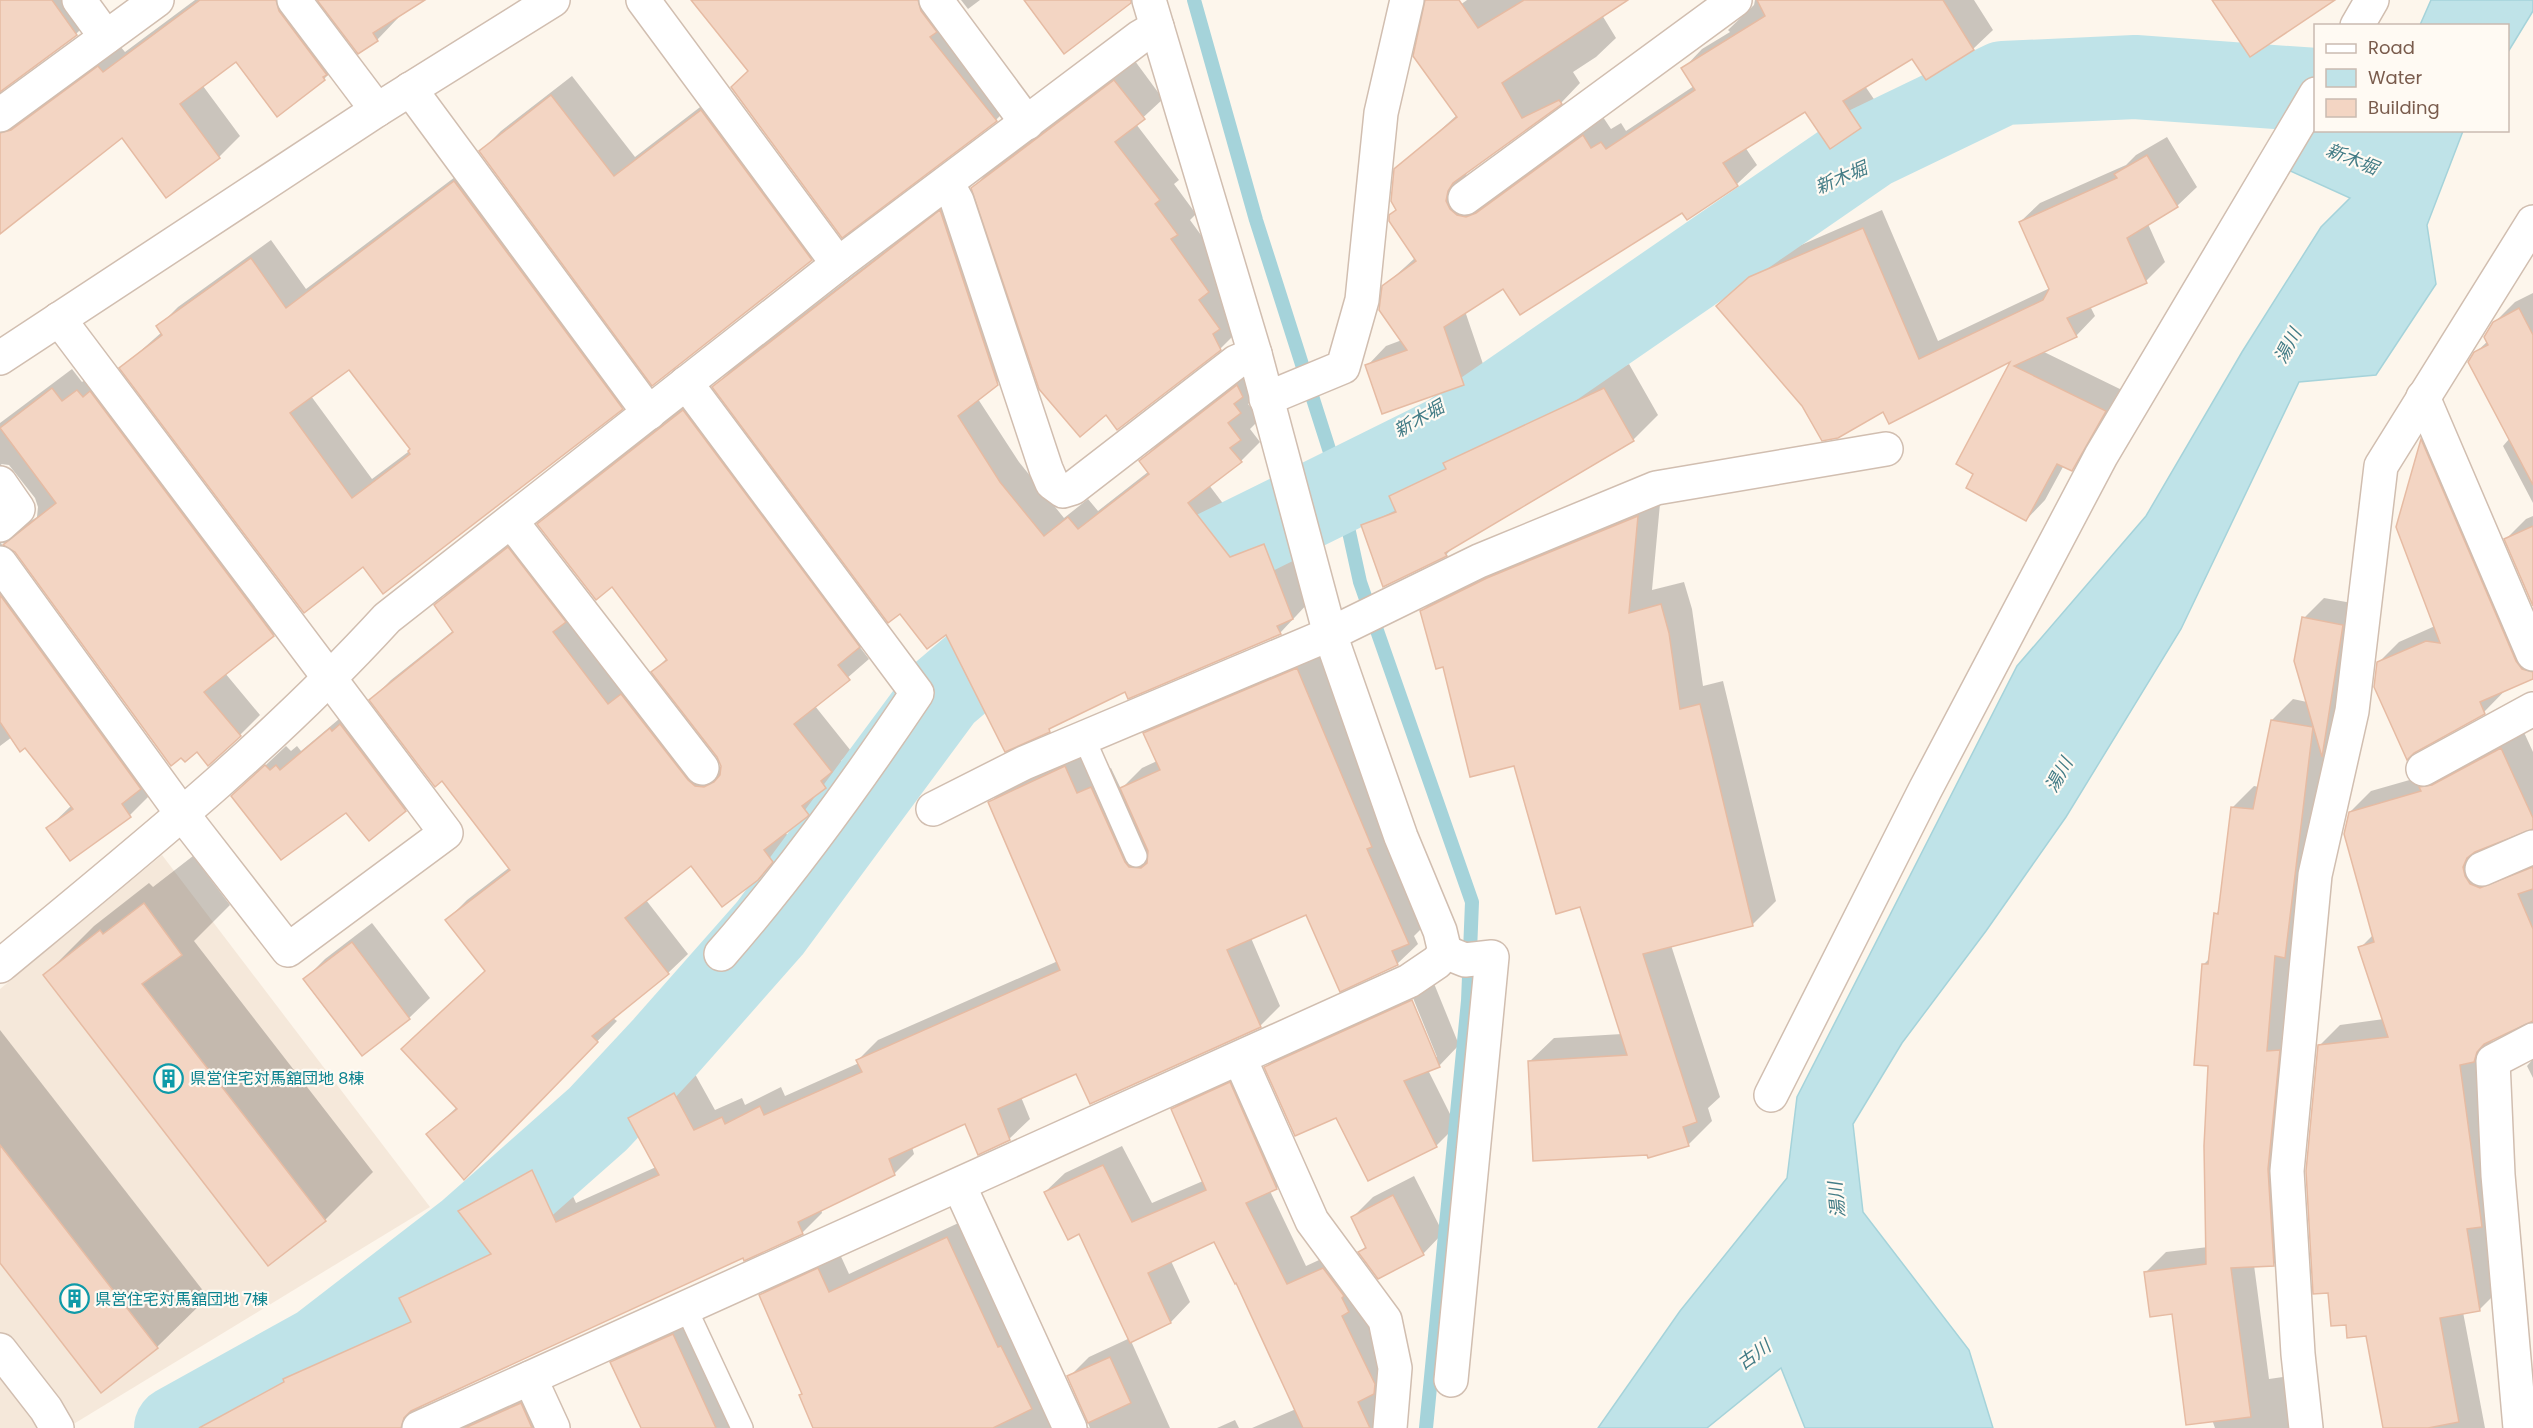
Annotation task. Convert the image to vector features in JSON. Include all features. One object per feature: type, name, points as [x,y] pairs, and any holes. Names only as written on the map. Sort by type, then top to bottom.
[{"type":"street","points":[[79,0],[106,37]]},
{"type":"street","points":[[0,115],[158,0]]},
{"type":"street","points":[[294,0],[377,110]]},
{"type":"street","points":[[0,357],[377,110],[553,0]]},
{"type":"street","points":[[643,0],[838,264]]},
{"type":"street","points":[[936,0],[1028,123]]},
{"type":"street","points":[[1278,393],[1343,367],[1362,300],[1381,113],[1407,0]]},
{"type":"street","points":[[1465,198],[1735,0]]},
{"type":"street","points":[[2358,24],[2372,0]]},
{"type":"street","points":[[0,966],[183,815],[330,681],[387,618],[838,264],[1140,37],[1153,14]]},
{"type":"street","points":[[1153,14],[1256,354],[1278,393],[1299,514],[1330,634],[1401,837],[1440,931],[1445,952]]},
{"type":"street","points":[[410,89],[649,413]]},
{"type":"street","points":[[1770,1095],[1930,779],[2101,456],[2314,97]]},
{"type":"street","points":[[947,183],[957,201],[1046,469],[1055,487],[1063,491],[1073,488],[1236,362],[1256,354]]},
{"type":"street","points":[[2306,1428],[2298,1354],[2287,1171],[2315,875],[2352,711],[2381,466],[2533,222]]},
{"type":"street","points":[[0,563],[183,815],[288,950],[446,833],[59,319]]},
{"type":"street","points":[[686,383],[917,693],[863,774],[766,904],[721,954]]},
{"type":"street","points":[[2423,397],[2533,654]]},
{"type":"street","points":[[933,809],[1024,763],[1330,634],[1479,561],[1656,488],[1886,449]]},
{"type":"street","points":[[0,483],[18,509],[0,525]]},
{"type":"street","points":[[511,521],[702,768]]},
{"type":"street","points":[[2423,768],[2533,709]]},
{"type":"street","points":[[2482,869],[2533,847]]},
{"type":"street","points":[[419,1428],[1409,981],[1437,962],[1445,952]]},
{"type":"street","points":[[1445,952],[1465,960],[1492,957],[1451,1380]]},
{"type":"street","points":[[2520,1428],[2498,1175],[2493,1061],[2533,1040]]},
{"type":"street","points":[[1240,1059],[1312,1221],[1385,1320],[1395,1368],[1390,1428]]},
{"type":"street","points":[[959,1185],[1070,1428]]},
{"type":"street","points":[[0,1350],[46,1409],[57,1428]]},
{"type":"street","points":[[530,1378],[553,1428]]},
{"type":"lane","points":[[1084,738],[1136,856]]},
{"type":"lane","points":[[686,1308],[742,1428]]},
{"type":"shaded area","points":[[162,855],[430,1207],[67,1428],[0,1428],[0,989]]},
{"type":"water","points":[[2431,0],[2533,0],[2533,11],[2509,50],[2509,24],[2420,24]]},
{"type":"water","points":[[2314,119],[2314,132],[2463,132],[2427,225],[2436,284],[2376,375],[2299,382],[2181,629],[2066,817],[1986,931],[1902,1043],[1853,1124],[1863,1212],[1969,1350],[1993,1428],[1805,1428],[1781,1368],[1707,1428],[1598,1428],[1680,1311],[1787,1178],[1797,1097],[2017,666],[2146,516],[2242,352],[2321,227],[2350,198],[2288,170]]},
{"type":"building","points":[[0,0],[52,0],[77,35],[0,92]]},
{"type":"building","points":[[200,0],[276,0],[279,11],[327,75],[323,77],[325,80],[277,117],[236,62],[180,104],[220,158],[166,198],[122,138],[0,234],[0,133],[11,130],[98,66],[103,72]]},
{"type":"building","points":[[317,0],[425,0],[373,33],[378,41],[358,54]]},
{"type":"building","points":[[691,0],[918,0],[921,11],[937,32],[930,37],[997,121],[842,238],[731,87],[748,71]]},
{"type":"building","points":[[1024,0],[1131,0],[1131,3],[1064,54]]},
{"type":"building","points":[[1425,0],[1459,0],[1478,28],[1524,0],[1628,0],[1502,83],[1522,118],[1559,100],[1562,104],[1453,183],[1446,201],[1457,215],[1466,217],[1476,213],[1583,135],[1591,148],[1601,142],[1606,149],[1695,90],[1681,68],[1765,16],[1757,0],[1943,0],[1974,50],[1926,80],[1912,59],[1843,101],[1861,128],[1830,149],[1805,112],[1723,163],[1738,186],[1687,220],[1682,213],[1520,315],[1503,289],[1444,327],[1464,385],[1382,414],[1365,365],[1407,350],[1379,310],[1382,286],[1416,261],[1389,221],[1389,215],[1396,210],[1391,201],[1394,169],[1457,117],[1413,56]]},
{"type":"building","points":[[2212,0],[2335,0],[2250,57]]},
{"type":"building","points":[[1114,80],[1145,119],[1115,142],[1160,200],[1155,204],[1178,235],[1171,239],[1209,292],[1199,300],[1220,329],[1213,334],[1221,350],[1117,430],[1106,415],[1080,437],[1039,389],[971,188]]},
{"type":"building","points":[[551,95],[614,176],[701,110],[812,260],[652,386],[479,151]]},
{"type":"building","points":[[2147,155],[2178,207],[2127,238],[2147,283],[2067,318],[2077,337],[2014,366],[2106,411],[2072,471],[2057,464],[2026,521],[1966,488],[1973,474],[1956,464],[2010,362],[1889,424],[1883,412],[1838,438],[1822,441],[1802,406],[1716,306],[1749,277],[1863,228],[1919,359],[2043,300],[2049,289],[2019,222],[2117,178],[2114,174]]},
{"type":"building","points":[[454,181],[623,409],[383,594],[363,567],[304,613],[119,368],[162,335],[156,326],[251,258],[286,308]],"holes":[[[349,370],[410,449],[408,451],[410,454],[352,498],[290,413]]]},
{"type":"building","points":[[940,210],[998,385],[958,416],[1000,482],[1044,536],[1068,517],[1078,529],[1149,474],[1139,461],[1237,385],[1243,397],[1234,404],[1241,413],[1228,423],[1241,440],[1230,448],[1242,462],[1188,503],[1230,557],[1264,544],[1293,619],[1277,626],[1281,634],[1128,699],[1125,692],[1049,729],[1050,732],[1005,752],[946,635],[927,649],[900,614],[888,623],[712,387]]},
{"type":"building","points":[[2519,308],[2533,335],[2533,485],[2468,362],[2474,352],[2488,345],[2484,337],[2493,322]]},
{"type":"building","points":[[52,388],[62,401],[77,390],[83,397],[90,391],[274,636],[204,692],[241,736],[208,766],[197,752],[185,762],[181,758],[171,766],[15,552],[3,545],[56,503],[0,428]]},
{"type":"building","points":[[1604,388],[1634,441],[1445,553],[1447,556],[1383,587],[1361,525],[1396,512],[1389,496],[1446,469],[1443,463]]},
{"type":"building","points":[[683,410],[860,647],[838,665],[850,680],[794,724],[832,772],[821,781],[826,788],[802,806],[809,815],[764,850],[773,862],[758,880],[722,907],[691,866],[625,918],[669,974],[592,1036],[598,1042],[464,1180],[426,1134],[457,1109],[401,1049],[485,971],[445,920],[510,870],[442,781],[435,787],[369,700],[453,632],[434,605],[508,547],[566,622],[553,632],[608,704],[621,694],[688,780],[695,786],[704,787],[714,782],[720,775],[721,766],[717,757],[651,672],[667,660],[612,587],[596,600],[537,524]]},
{"type":"building","points":[[2421,439],[2516,661],[2522,669],[2533,672],[2533,679],[2480,702],[2485,714],[2414,753],[2407,760],[2374,687],[2377,662],[2426,641],[2440,643],[2396,527]]},
{"type":"building","points":[[1638,516],[1629,613],[1661,604],[1669,633],[1680,709],[1700,704],[1753,926],[1643,954],[1697,1122],[1683,1127],[1689,1146],[1648,1158],[1647,1155],[1533,1161],[1528,1061],[1627,1055],[1580,907],[1556,914],[1514,766],[1470,777],[1443,667],[1436,669],[1420,611],[1487,578]]},
{"type":"building","points":[[2533,526],[2533,606],[2504,539]]},
{"type":"building","points":[[0,595],[141,789],[122,804],[131,817],[70,861],[46,828],[73,809],[25,748],[20,752],[0,722]]},
{"type":"building","points":[[2302,617],[2343,625],[2322,757],[2294,661]]},
{"type":"building","points":[[1297,668],[1372,847],[1367,849],[1409,944],[1392,951],[1398,965],[1340,992],[1306,915],[1227,950],[1261,1027],[1090,1104],[1076,1074],[998,1109],[1010,1140],[978,1155],[965,1124],[889,1159],[895,1175],[798,1222],[803,1234],[744,1261],[743,1258],[411,1411],[404,1418],[401,1428],[199,1428],[284,1382],[283,1379],[411,1322],[399,1298],[491,1254],[458,1211],[532,1170],[556,1222],[659,1175],[628,1118],[674,1093],[694,1130],[722,1117],[725,1124],[760,1106],[764,1115],[862,1072],[856,1060],[1060,970],[988,802],[1065,766],[1077,793],[1091,787],[1125,862],[1129,867],[1141,868],[1147,863],[1148,851],[1120,788],[1160,770],[1143,733]]},
{"type":"building","points":[[2271,720],[2313,727],[2285,958],[2275,956],[2267,1051],[2280,1050],[2268,1169],[2274,1266],[2231,1268],[2251,1417],[2186,1425],[2172,1314],[2150,1317],[2144,1272],[2206,1264],[2204,1146],[2208,1066],[2194,1065],[2202,964],[2208,964],[2214,913],[2218,914],[2231,807],[2253,809]]},
{"type":"building","points":[[340,724],[406,811],[369,841],[346,813],[281,860],[231,796],[265,765],[270,770],[276,765],[280,770],[330,728],[332,731]]},
{"type":"building","points":[[2501,748],[2533,818],[2533,829],[2475,852],[2467,858],[2463,867],[2470,884],[2480,888],[2533,867],[2533,889],[2518,894],[2533,929],[2533,1021],[2484,1044],[2477,1052],[2474,1062],[2460,1065],[2482,1227],[2467,1229],[2480,1311],[2440,1318],[2459,1422],[2428,1428],[2383,1428],[2366,1336],[2347,1338],[2346,1325],[2331,1326],[2328,1293],[2313,1294],[2306,1171],[2318,1045],[2388,1037],[2358,947],[2374,942],[2344,834],[2349,812],[2421,791],[2419,787],[2432,785]]},
{"type":"building","name":"県営住宅対馬舘団地 8棟","points":[[144,903],[182,955],[142,984],[326,1221],[268,1266],[43,975],[100,930],[103,934]]},
{"type":"building","points":[[352,942],[410,1019],[362,1056],[303,979]]},
{"type":"building","points":[[1412,1000],[1440,1067],[1404,1081],[1437,1147],[1368,1181],[1336,1118],[1295,1136],[1264,1067]]},
{"type":"building","points":[[1230,1082],[1277,1189],[1246,1203],[1287,1284],[1323,1268],[1344,1296],[1342,1298],[1349,1312],[1342,1316],[1375,1384],[1374,1394],[1358,1402],[1370,1428],[1303,1428],[1236,1283],[1214,1242],[1148,1273],[1171,1323],[1130,1343],[1079,1234],[1068,1240],[1044,1192],[1103,1165],[1132,1222],[1206,1190],[1171,1109]]},
{"type":"building","name":"県営住宅対馬舘団地 7棟","points":[[0,1145],[158,1348],[101,1393],[0,1263]]},
{"type":"building","points":[[1393,1195],[1424,1255],[1378,1279],[1358,1252],[1366,1248],[1351,1217]]},
{"type":"building","points":[[947,1237],[998,1347],[1001,1346],[1032,1409],[993,1428],[813,1428],[799,1395],[802,1394],[759,1295],[818,1268],[829,1292]]},
{"type":"building","points":[[673,1334],[716,1428],[641,1428],[610,1362]]},
{"type":"building","points":[[1110,1357],[1131,1403],[1088,1423],[1067,1376]]},
{"type":"building","points":[[521,1403],[532,1428],[465,1428]]},
{"type":"waterway","points":[[1194,0],[1256,220],[1335,468],[1360,582],[1472,902],[1468,1001],[1426,1428]]},
{"type":"waterway","name":"新木堀","points":[[176,1428],[320,1348],[469,1233],[598,1119],[770,928],[943,694],[996,649],[1186,567],[1449,437],[1870,147],[2003,83],[2135,77],[2314,90]]},
{"type":"place","name":"県営住宅対馬舘団地 8棟","points":[[169,1078]]},
{"type":"place","name":"県営住宅対馬舘団地 7棟","points":[[74,1299]]},
{"type":"water label","name":"湯川","points":[[2288,346]]},
{"type":"water label","name":"湯川","points":[[2059,775]]},
{"type":"water label","name":"湯川","points":[[1837,1200]]},
{"type":"water label","name":"古川","points":[[1754,1355]]}]
